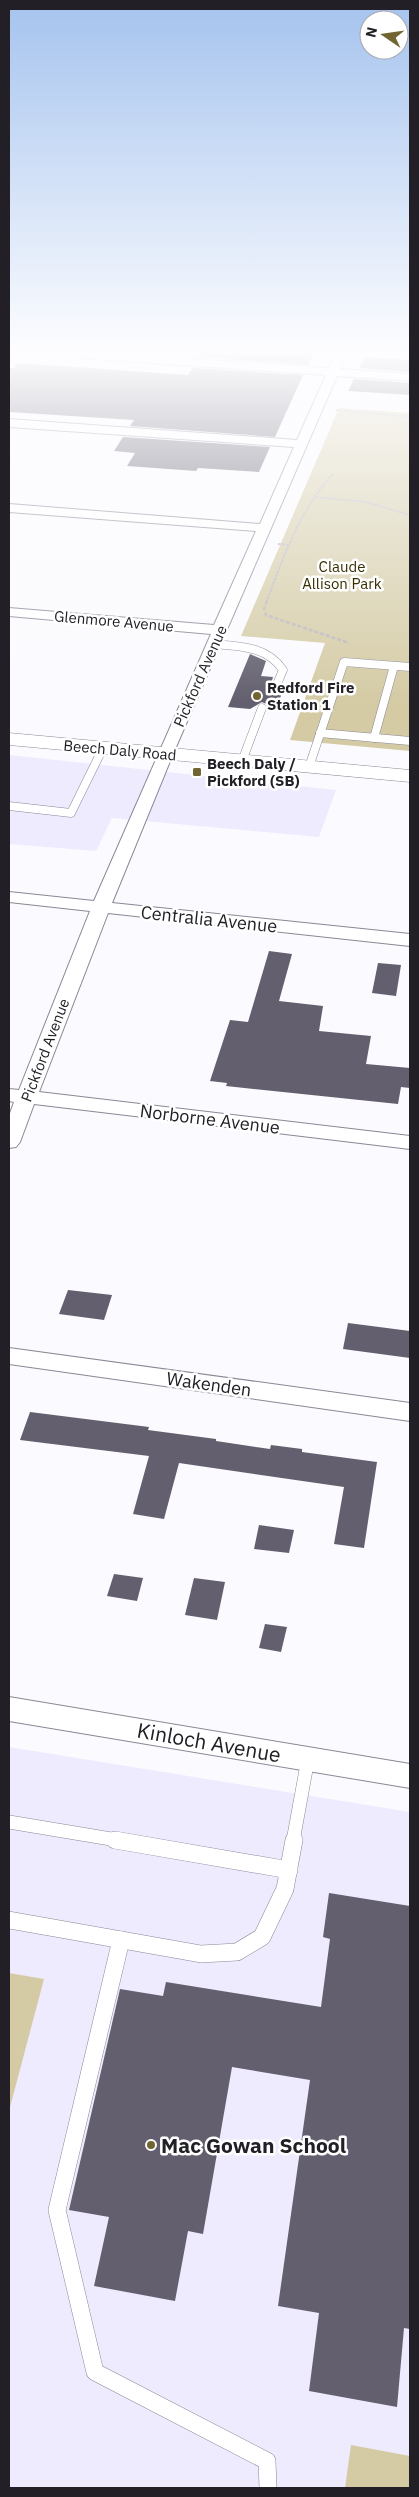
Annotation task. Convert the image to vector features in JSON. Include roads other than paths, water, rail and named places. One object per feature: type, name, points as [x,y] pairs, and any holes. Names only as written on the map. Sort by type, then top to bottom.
[{"type":"main road","name":"Beech Daly Road","points":[[9,740],[410,776]]},
{"type":"street","name":"Pickford Avenue","points":[[9,1142],[18,1096],[290,469]]},
{"type":"street","points":[[9,508],[265,528]]},
{"type":"street","name":"Glenmore Avenue","points":[[9,612],[217,637]]},
{"type":"street","name":"Centralia Avenue","points":[[9,897],[410,940]]},
{"type":"street","name":"Norborne Avenue","points":[[18,1096],[410,1144]]},
{"type":"street","name":"Wakenden","points":[[9,1356],[410,1412]]},
{"type":"street","name":"Kinloch Avenue","points":[[9,1708],[410,1776]]},
{"type":"lane","points":[[217,637],[267,654],[279,662],[283,670],[277,684]]},
{"type":"lane","points":[[309,767],[344,662],[410,667]]},
{"type":"lane","points":[[374,738],[394,666]]},
{"type":"lane","points":[[242,761],[262,708]]},
{"type":"lane","points":[[320,733],[410,742]]},
{"type":"lane","points":[[9,806],[71,813],[103,748]]},
{"type":"lane","points":[[9,1920],[201,1954],[237,1952],[262,1936],[285,1889],[308,1759]]},
{"type":"lane","points":[[9,1822],[289,1870]]},
{"type":"lane","points":[[121,1940],[57,2210],[66,2256],[95,2372],[267,2461],[268,2488]]},
{"type":"place","name":"Redford Fire Station 1","points":[[257,696]]},
{"type":"place","name":"Beech Daly / Pickford (SB)","points":[[197,772]]},
{"type":"place","name":"Mac Gowan School","points":[[151,2145]]},
{"type":"park label","name":"Claude Allison Park","points":[[342,574]]}]
